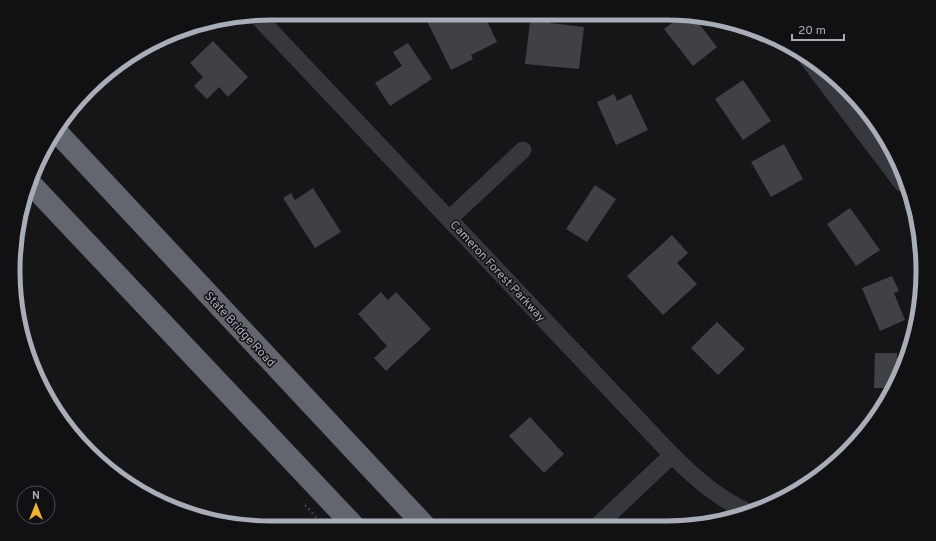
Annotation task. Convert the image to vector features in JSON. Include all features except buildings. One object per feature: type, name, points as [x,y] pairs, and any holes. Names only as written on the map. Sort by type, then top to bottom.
[{"type":"highway","name":"State Bridge Road","points":[[60,135],[420,521]]},
{"type":"highway","points":[[34,187],[349,521]]},
{"type":"street","name":"Cameron Forest Parkway","points":[[261,21],[672,455],[700,483],[741,509]]},
{"type":"street","points":[[817,72],[897,176]]},
{"type":"street","points":[[449,219],[523,150]]},
{"type":"street","points":[[602,521],[672,455]]}]
